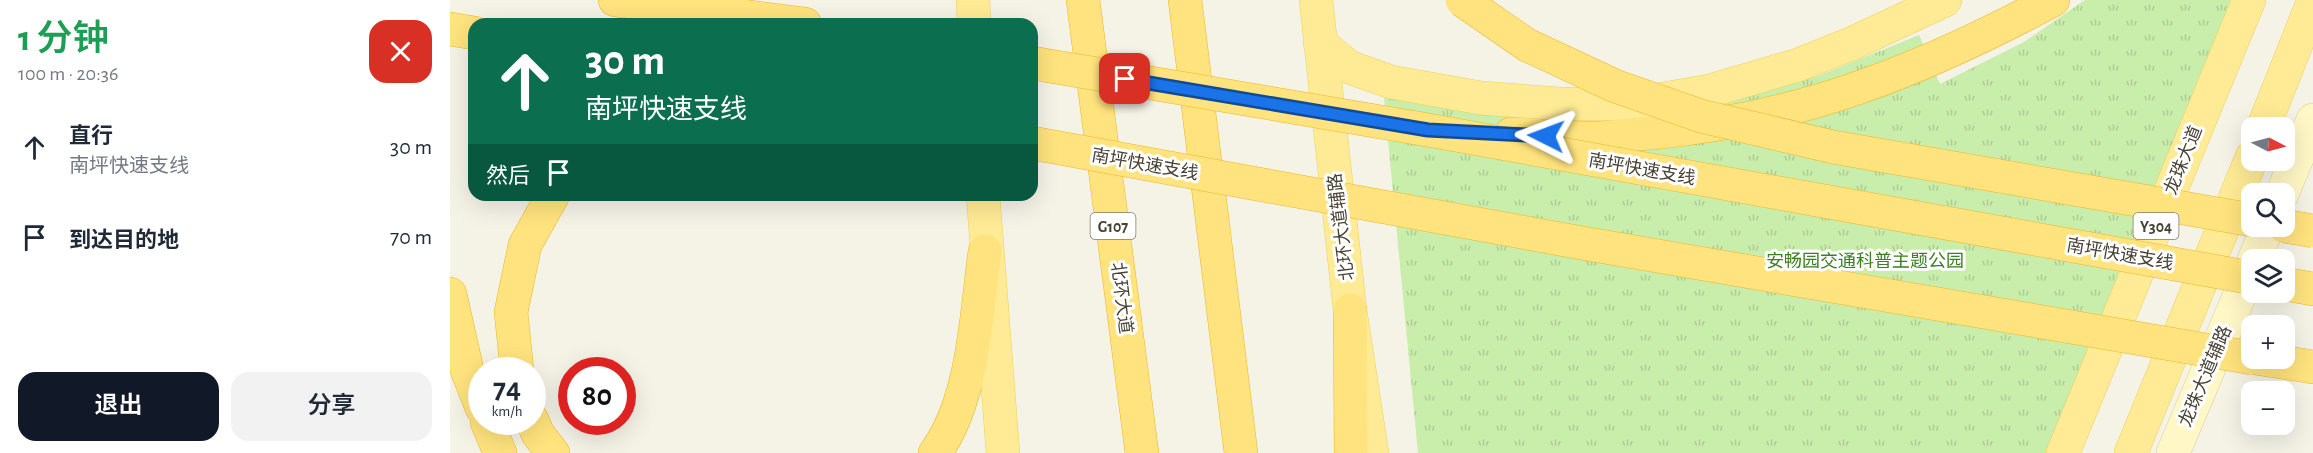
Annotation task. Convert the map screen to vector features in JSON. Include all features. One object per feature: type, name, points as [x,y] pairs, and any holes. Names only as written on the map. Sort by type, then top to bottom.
[{"type":"highway","points":[[615,0],[762,18]]},
{"type":"highway","name":"北环大道","points":[[1083,0],[1142,453]]},
{"type":"highway","points":[[1185,0],[1241,453]]},
{"type":"highway","points":[[1462,0],[1527,45],[1615,86],[1701,116],[1833,147],[2241,218]]},
{"type":"highway","points":[[1428,130],[1593,138],[1710,127],[1841,96],[1916,68],[2053,0]]},
{"type":"highway","points":[[450,29],[468,32]]},
{"type":"highway","name":"南坪快速支线","points":[[1038,64],[1428,130],[2241,276]]},
{"type":"highway","name":"南坪快速支线","points":[[1038,144],[1582,243],[2241,356]]},
{"type":"highway","points":[[516,357],[511,312],[513,301],[525,245],[550,201]]},
{"type":"highway","points":[[2295,228],[2313,231]]},
{"type":"highway","points":[[935,453],[946,438],[968,376],[985,251]]},
{"type":"highway","points":[[2295,286],[2313,289]]},
{"type":"highway","points":[[450,294],[468,373]]},
{"type":"highway","points":[[1350,310],[1351,453]]},
{"type":"highway","name":"南坪快速支线","points":[[2295,365],[2313,368]]},
{"type":"highway","points":[[492,435],[500,453]]},
{"type":"highway","points":[[539,435],[553,453]]},
{"type":"main road","points":[[973,0],[974,18]]},
{"type":"main road","name":"北环大道辅路","points":[[1316,0],[1350,310],[1372,453]]},
{"type":"main road","points":[[1320,44],[1348,67],[1391,82],[1481,98],[1560,104],[1635,104],[1709,91],[1798,65],[1853,43],[1946,0]]},
{"type":"main road","name":"龙珠大道","points":[[2063,453],[2249,0]]},
{"type":"main road","points":[[2267,117],[2313,2]]},
{"type":"main road","points":[[2287,183],[2313,120]]},
{"type":"main road","points":[[2131,453],[2246,171]]},
{"type":"main road","points":[[982,201],[1003,453]]},
{"type":"main road","name":"龙珠大道辅路","points":[[2173,453],[2241,292]]},
{"type":"green space","name":"安畅园交通科普主题公园","points":[[2085,0],[2237,0],[2048,453],[1418,453],[1384,98],[1450,107],[1697,102],[1818,76],[1919,35],[1940,84],[2024,42]]},
{"type":"route","points":[[1125,79],[1428,130],[1546,136]]}]
